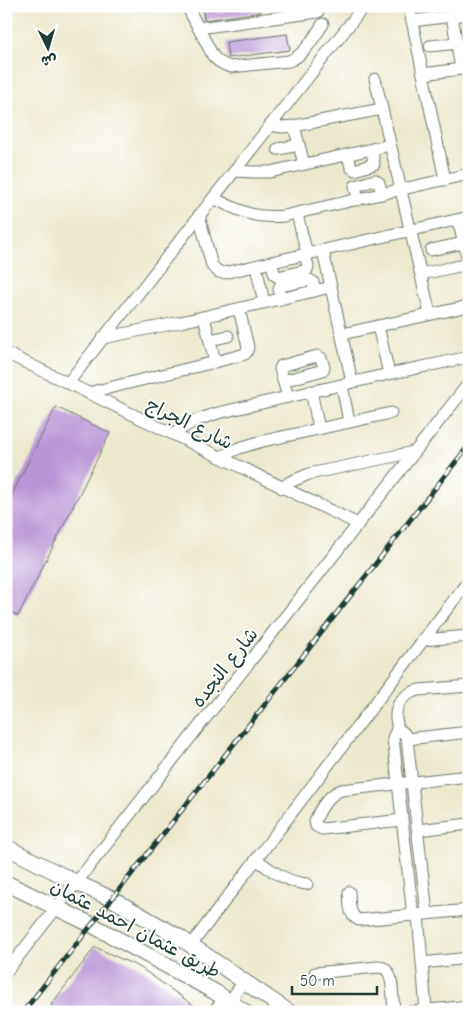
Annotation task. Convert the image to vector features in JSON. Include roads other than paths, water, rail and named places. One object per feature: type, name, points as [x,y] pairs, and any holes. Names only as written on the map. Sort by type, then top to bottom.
[{"type":"main road","name":"طريق عثمان احمد عثمان","points":[[6,847],[112,899],[185,941],[289,1012]]},
{"type":"main road","name":"طريق عثمان احمد عثمان","points":[[6,883],[100,930],[214,992],[230,1007],[245,1012]]},
{"type":"main road","points":[[185,941],[183,949],[186,953],[223,978],[224,985],[221,990],[214,992]]},
{"type":"street","points":[[187,6],[213,56],[218,62],[231,66],[295,59],[323,24]]},
{"type":"street","points":[[68,382],[364,6]]},
{"type":"street","points":[[409,6],[445,180]]},
{"type":"street","points":[[198,28],[317,9],[333,46]]},
{"type":"street","points":[[412,21],[469,14]]},
{"type":"street","points":[[423,74],[465,68],[457,43],[452,16]]},
{"type":"street","points":[[430,46],[457,43]]},
{"type":"street","points":[[375,79],[430,314]]},
{"type":"street","points":[[270,125],[294,126],[382,109]]},
{"type":"street","points":[[294,126],[304,164]]},
{"type":"street","points":[[278,149],[299,145]]},
{"type":"street","points":[[234,170],[270,172],[390,145]]},
{"type":"street","points":[[348,154],[351,167],[355,170],[374,164],[372,149]]},
{"type":"street","points":[[213,198],[247,214],[272,217],[297,214],[469,174]]},
{"type":"street","points":[[297,214],[306,254]]},
{"type":"street","points":[[199,215],[212,266],[224,273],[463,218],[463,243],[469,264],[421,274]]},
{"type":"street","points":[[431,250],[463,243]]},
{"type":"street","points":[[323,250],[342,334],[349,422]]},
{"type":"street","points":[[256,266],[264,303]]},
{"type":"street","points":[[103,338],[204,317],[331,287]]},
{"type":"street","points":[[342,334],[469,306]]},
{"type":"street","points":[[88,393],[245,354],[248,347],[238,309]]},
{"type":"street","points":[[204,317],[215,362]]},
{"type":"street","points":[[378,326],[389,374]]},
{"type":"street","points":[[210,340],[228,336]]},
{"type":"street","name":"شارع الجراج","points":[[6,353],[358,524]]},
{"type":"street","points":[[173,434],[206,416],[469,357]]},
{"type":"street","points":[[284,381],[288,397]]},
{"type":"street","name":"شارع النجده","points":[[6,972],[469,383]]},
{"type":"street","points":[[311,392],[319,429]]},
{"type":"street","points":[[220,457],[249,444],[390,413]]},
{"type":"street","points":[[282,488],[290,482],[309,474],[414,452]]},
{"type":"street","points":[[185,941],[257,860],[469,580]]},
{"type":"street","points":[[423,640],[469,636]]},
{"type":"street","points":[[419,915],[402,820],[393,738],[398,729],[397,707],[400,701],[412,692],[469,686]]},
{"type":"street","points":[[398,729],[404,733],[407,739],[418,830],[419,915],[426,1010]]},
{"type":"street","points":[[407,739],[469,732]]},
{"type":"street","points":[[402,820],[320,828],[316,826],[315,819],[329,798],[341,790],[469,776]]},
{"type":"street","points":[[313,786],[329,798]]},
{"type":"street","points":[[418,830],[469,824]]},
{"type":"street","points":[[257,860],[282,878],[308,884]]},
{"type":"street","points":[[349,892],[352,914],[359,920],[469,910]]},
{"type":"street","points":[[422,963],[469,958]]},
{"type":"street","points":[[315,973],[385,968],[390,973],[394,1012]]},
{"type":"street","points":[[214,1012],[219,1005],[230,1007],[244,981]]},
{"type":"street","points":[[410,1012],[469,1006]]},
{"type":"railway","points":[[23,1012],[469,445]]}]
